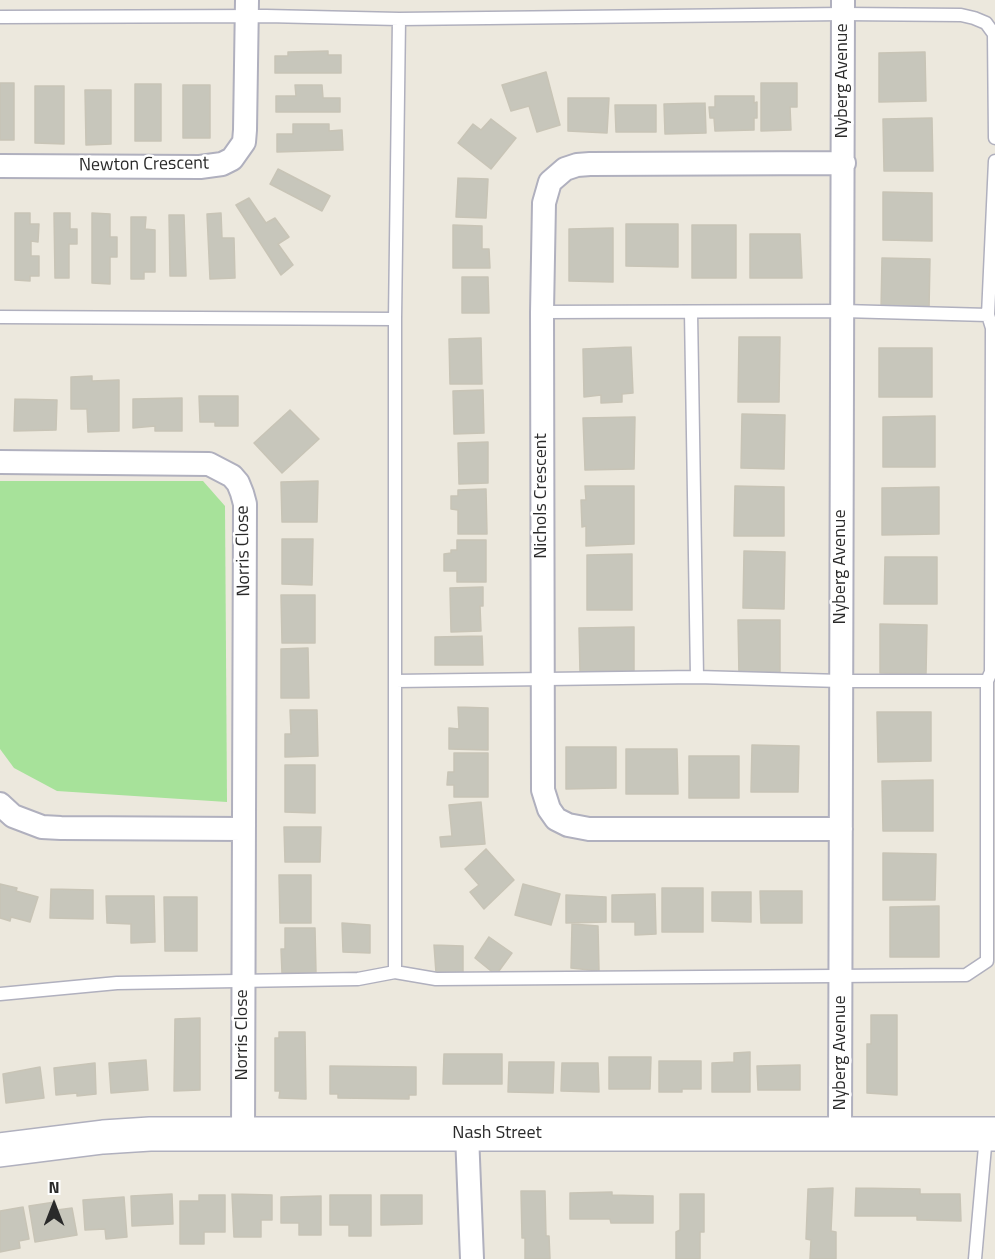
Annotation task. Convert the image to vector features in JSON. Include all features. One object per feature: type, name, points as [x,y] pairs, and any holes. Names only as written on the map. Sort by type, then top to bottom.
[{"type":"street","name":"Nyberg Avenue","points":[[840,1134],[843,7]]},
{"type":"street","name":"Newton Crescent","points":[[0,166],[200,166],[222,164],[232,159],[244,142],[247,8]]},
{"type":"street","name":"Nichols Crescent","points":[[841,829],[589,829],[568,825],[556,819],[544,799],[542,312],[544,204],[550,182],[565,169],[590,164],[844,163]]},
{"type":"street","name":"Norris Close","points":[[0,462],[209,464],[232,476],[238,483],[245,504],[243,1134]]},
{"type":"street","points":[[0,804],[13,816],[42,827],[244,829]]},
{"type":"street","name":"Nash Street","points":[[0,1150],[103,1137],[150,1134],[991,1134]]},
{"type":"street","points":[[468,1134],[472,1259]]},
{"type":"lane","points":[[0,17],[247,8],[399,19],[843,7],[961,15],[986,23],[994,34],[995,138]]},
{"type":"lane","points":[[395,972],[395,319],[399,19]]},
{"type":"lane","points":[[0,994],[117,982],[358,979],[395,972],[436,979],[966,975],[987,961],[987,681],[991,672],[992,364],[992,328],[988,315],[995,161]]},
{"type":"lane","points":[[542,312],[843,311],[988,315]]},
{"type":"lane","points":[[691,312],[697,676]]},
{"type":"lane","points":[[0,317],[395,319]]},
{"type":"lane","points":[[395,681],[697,676],[841,681],[987,681]]},
{"type":"lane","points":[[975,1259],[991,1134]]},
{"type":"green space","points":[[0,481],[203,481],[225,506],[227,802],[57,791],[14,768],[0,749]]},
{"type":"building","points":[[328,51],[328,55],[341,55],[341,73],[275,73],[275,56],[288,56],[288,52]]},
{"type":"building","points":[[925,52],[926,101],[879,102],[879,53]]},
{"type":"building","points":[[546,72],[560,125],[537,132],[529,106],[511,111],[502,85]]},
{"type":"building","points":[[0,83],[14,83],[14,140],[0,140]]},
{"type":"building","points":[[761,83],[797,83],[797,107],[790,107],[791,130],[761,131]]},
{"type":"building","points":[[135,84],[161,84],[161,141],[135,141]]},
{"type":"building","points":[[183,85],[210,85],[210,138],[183,138]]},
{"type":"building","points":[[295,85],[322,85],[323,98],[340,98],[340,112],[276,112],[276,96],[296,96]]},
{"type":"building","points":[[35,86],[64,86],[64,144],[35,143]]},
{"type":"building","points":[[85,90],[111,90],[111,144],[86,145]]},
{"type":"building","points":[[715,96],[754,96],[754,103],[757,102],[757,118],[754,118],[754,130],[715,131],[714,118],[710,118],[709,107],[715,107]]},
{"type":"building","points":[[568,98],[609,98],[607,133],[568,131]]},
{"type":"building","points":[[705,103],[706,133],[665,134],[664,104]]},
{"type":"building","points":[[615,105],[656,105],[656,132],[616,132]]},
{"type":"building","points":[[932,118],[933,171],[884,171],[883,119]]},
{"type":"building","points":[[491,119],[516,138],[491,169],[458,143],[473,124],[481,130]]},
{"type":"building","points":[[293,124],[329,124],[329,131],[342,130],[343,150],[277,152],[277,134],[293,134]]},
{"type":"building","points":[[278,169],[330,196],[322,211],[270,184]]},
{"type":"building","points":[[458,178],[488,179],[486,218],[456,217]]},
{"type":"building","points":[[883,192],[932,193],[932,241],[883,240]]},
{"type":"building","points":[[249,198],[266,223],[275,218],[289,237],[278,244],[293,265],[281,275],[236,205]]},
{"type":"building","points":[[15,213],[30,213],[30,224],[39,224],[38,242],[31,241],[31,256],[39,256],[39,276],[30,276],[30,281],[15,280]]},
{"type":"building","points":[[54,213],[70,213],[70,229],[77,229],[77,244],[69,244],[69,278],[55,278]]},
{"type":"building","points":[[92,213],[110,214],[110,237],[117,237],[117,257],[110,257],[110,284],[92,283]]},
{"type":"building","points":[[221,213],[222,238],[234,238],[235,278],[210,279],[207,214]]},
{"type":"building","points":[[169,215],[184,215],[186,276],[170,276]]},
{"type":"building","points":[[131,217],[146,217],[145,229],[155,230],[155,272],[144,272],[144,279],[131,279]]},
{"type":"building","points":[[626,224],[678,224],[678,267],[626,266]]},
{"type":"building","points":[[453,225],[482,226],[482,249],[489,249],[490,268],[453,268]]},
{"type":"building","points":[[692,225],[736,225],[736,278],[692,278]]},
{"type":"building","points":[[613,228],[613,282],[569,281],[569,229]]},
{"type":"building","points":[[750,234],[800,234],[802,278],[750,278]]},
{"type":"building","points":[[882,258],[930,259],[929,310],[881,310]]},
{"type":"building","points":[[462,277],[488,277],[489,313],[462,313]]},
{"type":"building","points":[[739,337],[780,337],[779,402],[738,402]]},
{"type":"building","points":[[481,338],[482,384],[450,384],[449,339]]},
{"type":"building","points":[[631,347],[633,393],[622,394],[622,402],[601,403],[601,395],[584,397],[583,349]]},
{"type":"building","points":[[879,348],[932,348],[932,397],[879,397]]},
{"type":"building","points":[[92,376],[92,381],[119,380],[119,431],[88,432],[87,409],[71,409],[71,377]]},
{"type":"building","points":[[483,390],[484,433],[454,434],[453,391]]},
{"type":"building","points":[[199,396],[238,396],[238,426],[215,426],[215,422],[200,422]]},
{"type":"building","points":[[182,398],[182,431],[155,431],[155,426],[133,428],[133,399]]},
{"type":"building","points":[[15,399],[57,400],[56,430],[14,431]]},
{"type":"building","points":[[290,410],[319,439],[282,473],[254,443]]},
{"type":"building","points":[[742,414],[785,415],[784,469],[741,468]]},
{"type":"building","points":[[935,416],[935,467],[883,467],[883,417]]},
{"type":"building","points":[[635,417],[634,469],[585,470],[583,418]]},
{"type":"building","points":[[488,442],[488,483],[459,484],[458,443]]},
{"type":"building","points":[[318,481],[317,522],[282,522],[281,482]]},
{"type":"building","points":[[585,486],[634,486],[634,544],[586,546],[586,526],[582,527],[581,500],[586,500]]},
{"type":"building","points":[[735,486],[784,487],[784,536],[734,536]]},
{"type":"building","points":[[939,487],[939,534],[882,535],[882,488]]},
{"type":"building","points":[[486,489],[487,534],[458,534],[458,510],[451,509],[451,496],[458,496],[458,490]]},
{"type":"building","points":[[282,539],[313,539],[312,585],[282,584]]},
{"type":"building","points":[[457,540],[486,540],[486,582],[457,582],[457,571],[444,571],[444,554],[457,550]]},
{"type":"building","points":[[744,551],[785,552],[784,609],[743,608]]},
{"type":"building","points":[[632,554],[632,610],[587,610],[587,555]]},
{"type":"building","points":[[885,557],[937,557],[937,604],[884,604]]},
{"type":"building","points":[[483,587],[483,606],[480,606],[481,631],[451,632],[450,588]]},
{"type":"building","points":[[281,595],[315,595],[315,643],[282,643]]},
{"type":"building","points":[[738,620],[780,620],[780,676],[739,676]]},
{"type":"building","points":[[880,624],[927,625],[926,674],[880,673]]},
{"type":"building","points":[[634,627],[634,671],[580,672],[579,628]]},
{"type":"building","points":[[482,636],[483,665],[435,665],[435,637]]},
{"type":"building","points":[[308,648],[309,698],[281,698],[281,649]]},
{"type":"building","points":[[458,707],[488,708],[488,750],[449,749],[449,728],[459,729]]},
{"type":"building","points":[[290,710],[317,710],[318,756],[285,757],[285,734],[291,734]]},
{"type":"building","points":[[877,712],[931,712],[931,761],[878,762]]},
{"type":"building","points":[[752,745],[799,746],[798,792],[751,792]]},
{"type":"building","points":[[566,747],[616,747],[616,788],[566,789]]},
{"type":"building","points":[[626,749],[677,749],[678,794],[626,794]]},
{"type":"building","points":[[454,753],[488,753],[488,797],[454,797],[454,785],[447,785],[448,772],[454,772]]},
{"type":"building","points":[[689,756],[739,756],[739,798],[689,798]]},
{"type":"building","points":[[285,765],[315,765],[315,813],[285,812]]},
{"type":"building","points":[[933,780],[933,831],[883,831],[882,781]]},
{"type":"building","points":[[481,802],[485,844],[441,847],[440,837],[452,836],[449,805]]},
{"type":"building","points":[[284,827],[321,827],[320,862],[285,862]]},
{"type":"building","points":[[486,849],[514,880],[484,909],[470,892],[479,885],[465,869]]},
{"type":"building","points":[[883,853],[936,854],[935,900],[883,900]]},
{"type":"building","points":[[279,875],[311,875],[311,923],[280,923]]},
{"type":"building","points":[[0,884],[38,897],[30,922],[11,917],[10,921],[0,918]]},
{"type":"building","points":[[523,884],[560,894],[551,925],[515,915]]},
{"type":"building","points":[[662,888],[703,888],[703,932],[662,932]]},
{"type":"building","points":[[51,889],[93,890],[93,919],[50,918]]},
{"type":"building","points":[[760,891],[802,891],[802,923],[761,923]]},
{"type":"building","points":[[712,892],[751,892],[751,922],[712,921]]},
{"type":"building","points":[[655,894],[656,934],[635,935],[635,922],[612,922],[612,895]]},
{"type":"building","points":[[566,895],[606,897],[606,922],[566,923]]},
{"type":"building","points":[[106,896],[154,896],[155,942],[131,943],[131,924],[107,923]]},
{"type":"building","points":[[164,897],[197,897],[197,951],[165,951]]},
{"type":"building","points":[[939,906],[939,957],[890,957],[890,907]]},
{"type":"building","points":[[342,923],[370,925],[370,953],[343,952]]},
{"type":"building","points":[[572,924],[598,926],[599,971],[571,968]]},
{"type":"building","points":[[285,928],[315,928],[316,973],[282,973],[281,949],[285,949]]},
{"type":"building","points":[[489,937],[512,953],[496,975],[475,958]]},
{"type":"building","points":[[434,945],[463,946],[463,974],[436,973]]},
{"type":"building","points":[[871,1015],[897,1015],[897,1095],[867,1093],[867,1044],[871,1044]]},
{"type":"building","points":[[200,1018],[200,1090],[174,1091],[175,1019]]},
{"type":"building","points":[[279,1032],[305,1032],[306,1099],[279,1098],[280,1091],[275,1091],[275,1038],[279,1038]]},
{"type":"building","points":[[750,1052],[750,1092],[712,1092],[712,1063],[734,1062],[734,1053]]},
{"type":"building","points":[[444,1054],[502,1054],[502,1084],[443,1084]]},
{"type":"building","points":[[609,1057],[651,1057],[650,1089],[609,1089]]},
{"type":"building","points":[[146,1060],[148,1090],[111,1093],[109,1063]]},
{"type":"building","points":[[659,1061],[701,1061],[701,1089],[659,1092]]},
{"type":"building","points":[[509,1062],[554,1062],[553,1093],[508,1092]]},
{"type":"building","points":[[95,1063],[96,1094],[56,1095],[54,1068]]},
{"type":"building","points":[[562,1063],[598,1063],[599,1092],[561,1091]]},
{"type":"building","points":[[800,1065],[800,1090],[758,1090],[757,1066]]},
{"type":"building","points":[[330,1066],[416,1067],[416,1095],[409,1095],[409,1099],[338,1098],[338,1094],[330,1094]]},
{"type":"building","points":[[40,1067],[44,1098],[6,1103],[3,1074]]},
{"type":"building","points":[[833,1188],[831,1231],[836,1232],[836,1259],[810,1259],[811,1240],[806,1239],[808,1189]]},
{"type":"building","points":[[856,1188],[920,1189],[920,1194],[960,1194],[961,1221],[917,1220],[917,1216],[855,1216]]},
{"type":"building","points":[[521,1191],[545,1191],[546,1236],[549,1236],[550,1259],[525,1259]]},
{"type":"building","points":[[612,1192],[612,1195],[653,1196],[653,1223],[611,1223],[610,1219],[570,1219],[570,1193]]},
{"type":"building","points":[[172,1194],[173,1224],[132,1226],[131,1196]]},
{"type":"building","points":[[232,1194],[272,1195],[272,1220],[261,1220],[261,1237],[234,1237]]},
{"type":"building","points":[[680,1194],[704,1194],[704,1232],[700,1232],[700,1259],[676,1259],[676,1232],[680,1230]]},
{"type":"building","points":[[199,1195],[225,1195],[225,1232],[204,1232],[204,1244],[180,1244],[180,1201],[199,1201]]},
{"type":"building","points":[[330,1195],[371,1195],[371,1236],[349,1236],[349,1225],[330,1225]]},
{"type":"building","points":[[381,1195],[422,1195],[422,1224],[381,1225]]},
{"type":"building","points":[[321,1196],[321,1235],[299,1235],[299,1223],[281,1223],[281,1197]]},
{"type":"building","points":[[124,1197],[127,1237],[106,1239],[105,1229],[85,1230],[83,1200]]},
{"type":"building","points":[[55,1202],[57,1210],[72,1208],[77,1235],[35,1242],[29,1206]]},
{"type":"building","points":[[23,1207],[29,1239],[19,1241],[20,1248],[0,1252],[0,1211]]}]
